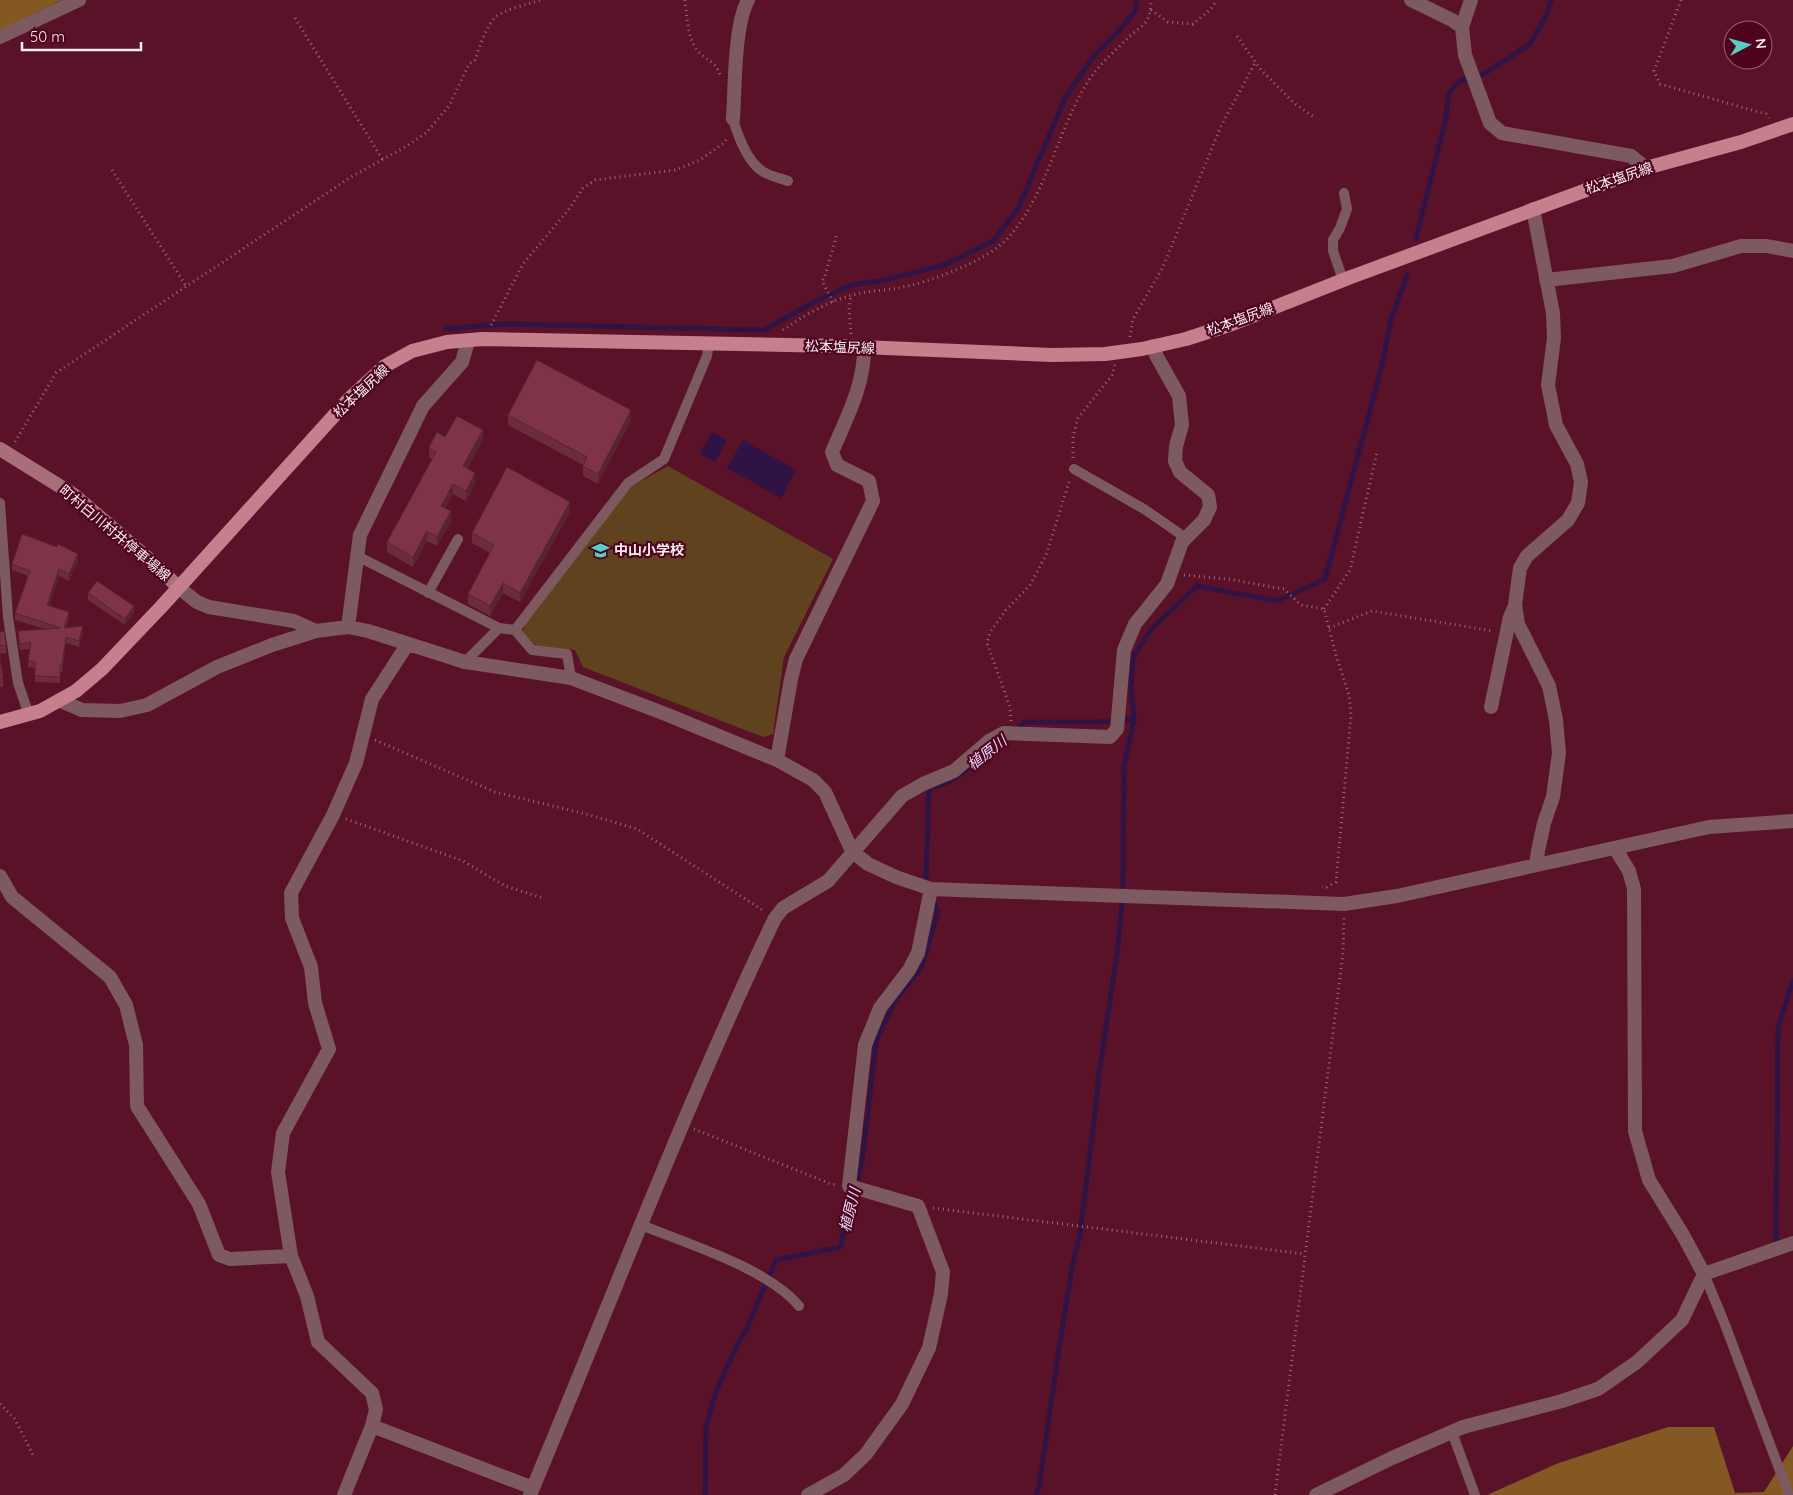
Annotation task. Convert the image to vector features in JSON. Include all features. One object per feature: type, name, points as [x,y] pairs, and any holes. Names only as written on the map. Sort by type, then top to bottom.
[{"type":"main road","name":"松本塩尻線","points":[[0,722],[28,715],[61,701],[102,669],[349,399],[385,366],[412,351],[447,342],[475,340],[710,343],[1052,355],[1123,351],[1186,339],[1232,324],[1343,280],[1646,168],[1741,142],[1793,124]]},
{"type":"main road","name":"町村白川村井停車場線","points":[[4,452],[74,495],[158,567],[178,587]]},
{"type":"street","points":[[0,36],[79,0]]},
{"type":"street","points":[[733,119],[739,32],[745,5],[748,0]]},
{"type":"street","points":[[1411,0],[1452,20],[1462,27]]},
{"type":"street","points":[[1472,0],[1462,27],[1465,55],[1490,123],[1502,132],[1631,156],[1646,168]]},
{"type":"street","points":[[1491,707],[1506,633],[1515,605],[1520,568],[1527,556],[1568,520],[1578,503],[1581,482],[1577,464],[1556,425],[1548,385],[1554,338],[1553,313],[1533,209]]},
{"type":"street","points":[[1546,280],[1673,266],[1741,246],[1767,246],[1793,251]]},
{"type":"street","points":[[348,627],[360,535],[423,406],[462,362],[475,340]]},
{"type":"street","points":[[372,1426],[532,1491],[735,1002],[776,918],[783,908],[828,881],[852,851],[902,796],[923,784],[954,771],[989,741],[1004,733],[1110,737],[1116,729],[1124,650],[1135,624],[1167,584],[1182,542],[1204,520],[1210,507],[1208,495],[1180,472],[1175,461],[1176,446],[1182,425],[1179,396],[1157,357],[1153,346]]},
{"type":"street","points":[[777,760],[796,659],[873,502],[868,481],[837,465],[832,452],[858,388],[865,360],[858,347]]},
{"type":"street","points":[[178,587],[197,602],[209,607],[294,621],[316,631]]},
{"type":"street","points":[[1515,605],[1518,624],[1549,686],[1560,753],[1553,797],[1540,841],[1536,864]]},
{"type":"street","points":[[61,701],[82,710],[120,710],[147,705],[217,667],[272,645],[316,631],[348,627],[368,631],[465,662],[571,678],[668,714],[777,760],[813,780],[825,792],[852,851],[868,864],[896,877],[931,889],[1344,904],[1397,896],[1710,827],[1793,821]]},
{"type":"street","points":[[344,1495],[372,1426],[376,1408],[372,1393],[318,1342],[307,1296],[291,1256],[278,1172],[283,1133],[329,1049],[315,1003],[311,967],[292,918],[291,893],[333,815],[356,763],[372,699],[407,644]]},
{"type":"street","points":[[1615,848],[1629,871],[1634,889],[1635,1131],[1649,1180],[1684,1235],[1704,1274]]},
{"type":"street","points":[[0,876],[12,897],[110,977],[126,1005],[136,1045],[137,1106],[199,1204],[219,1255],[230,1259],[291,1256]]},
{"type":"street","points":[[808,1495],[844,1475],[866,1454],[902,1404],[929,1348],[941,1294],[943,1272],[918,1206],[849,1186],[864,1045],[880,1008],[909,970],[918,953],[931,889]]},
{"type":"street","points":[[1316,1495],[1463,1427],[1562,1401],[1598,1389],[1637,1362],[1682,1320],[1704,1274],[1793,1243]]},
{"type":"lane","points":[[733,119],[739,139],[756,166],[764,172],[788,181]]},
{"type":"lane","points":[[1343,280],[1333,251],[1333,240],[1340,228],[1346,209],[1344,194]]},
{"type":"lane","points":[[515,630],[628,483],[664,459],[707,356],[710,343]]},
{"type":"lane","points":[[1074,468],[1144,509],[1186,538]]},
{"type":"lane","points":[[0,502],[8,617],[18,683],[28,715]]},
{"type":"lane","points":[[428,593],[458,539]]},
{"type":"lane","points":[[357,556],[499,628],[515,630],[532,650],[567,654],[571,678]]},
{"type":"lane","points":[[465,662],[499,628]]},
{"type":"lane","points":[[641,1225],[748,1268],[790,1295],[799,1306]]},
{"type":"lane","points":[[1704,1274],[1789,1495]]},
{"type":"lane","points":[[1452,1432],[1475,1495]]},
{"type":"path","points":[[4,452],[56,373],[350,178],[407,146],[426,133],[448,106],[468,64],[475,60],[487,31],[496,17],[502,12],[541,0]]},
{"type":"path","points":[[685,0],[690,37],[697,50],[717,66],[722,83]]},
{"type":"path","points":[[765,345],[801,318],[833,302],[851,295],[901,288],[949,273],[988,253],[1006,240],[1020,222],[1040,187],[1084,88],[1099,66],[1146,22],[1151,10],[1151,0]]},
{"type":"path","points":[[1151,10],[1168,22],[1193,24],[1211,9],[1217,0]]},
{"type":"path","points":[[1681,0],[1654,71],[1660,84],[1766,114],[1775,130]]},
{"type":"path","points":[[295,18],[383,160]]},
{"type":"path","points":[[1237,36],[1262,70],[1295,104],[1314,117]]},
{"type":"path","points":[[1009,733],[1010,707],[987,643],[990,632],[1006,610],[1030,585],[1046,556],[1074,468],[1073,437],[1078,418],[1112,375],[1123,351],[1133,319],[1163,266],[1221,126],[1256,61]]},
{"type":"path","points":[[475,340],[523,264],[569,209],[583,188],[595,180],[675,170],[700,160],[724,143],[732,129],[733,119]]},
{"type":"path","points":[[112,170],[186,286]]},
{"type":"path","points":[[833,302],[822,281],[837,234]]},
{"type":"path","points":[[851,295],[849,308],[858,347]]},
{"type":"path","points":[[1318,887],[1327,887],[1336,882],[1350,714],[1349,695],[1324,609],[1350,570],[1377,452]]},
{"type":"path","points":[[1171,573],[1228,579],[1284,589],[1301,605],[1324,609]]},
{"type":"path","points":[[1329,628],[1372,611],[1506,633]]},
{"type":"path","points":[[363,734],[495,792],[590,815],[637,829],[776,918]]},
{"type":"path","points":[[333,815],[463,862],[505,886],[543,898]]},
{"type":"path","points":[[1275,1495],[1343,953],[1344,904]]},
{"type":"path","points":[[684,1125],[831,1184],[849,1186]]},
{"type":"path","points":[[918,1206],[1305,1254]]},
{"type":"path","points":[[0,1404],[14,1419],[34,1457]]},
{"type":"shaded area","points":[[0,0],[62,0],[0,30]]},
{"type":"shaded area","points":[[712,432],[727,440],[715,462],[700,454]]},
{"type":"shaded area","points":[[743,440],[796,470],[781,498],[727,468]]},
{"type":"shaded area","points":[[668,466],[833,559],[784,657],[773,734],[763,737],[583,667],[575,650],[537,646],[521,634],[527,621],[573,559],[632,486]]},
{"type":"shaded area","points":[[1668,1427],[1714,1427],[1735,1493],[1764,1492],[1793,1446],[1793,1495],[1487,1495],[1556,1464]]},
{"type":"building","points":[[537,360],[631,410],[598,474],[583,466],[587,457],[508,415]]},
{"type":"building","points":[[457,416],[483,430],[463,466],[475,473],[466,491],[453,484],[441,506],[451,511],[437,537],[427,531],[413,557],[387,542],[436,452],[429,447],[437,432],[445,437]]},
{"type":"building","points":[[507,467],[570,502],[520,593],[503,583],[490,606],[468,594],[494,545],[472,533]]},
{"type":"building","points":[[22,534],[57,547],[58,544],[78,554],[69,574],[59,569],[47,605],[69,612],[64,628],[83,626],[79,641],[66,637],[62,666],[60,665],[60,677],[35,676],[35,662],[28,661],[31,642],[20,644],[18,631],[61,628],[15,613],[30,571],[12,564]]},
{"type":"building","points":[[97,581],[134,606],[125,619],[88,593]]},
{"type":"building","points":[[4,631],[6,645],[0,646],[0,632]]},
{"type":"building","points":[[0,657],[3,679],[0,680]]},
{"type":"waterway","points":[[446,329],[504,324],[764,330],[818,300],[851,285],[885,280],[944,265],[993,241],[1018,209],[1065,98],[1093,57],[1119,31],[1136,10],[1136,0]]},
{"type":"waterway","points":[[1416,239],[1445,123],[1449,93],[1459,81],[1484,74],[1530,44],[1546,16],[1551,0]]},
{"type":"waterway","points":[[1123,886],[1124,766],[1134,719],[1131,687],[1133,657],[1152,628],[1197,586],[1277,601],[1325,579],[1381,369],[1391,319],[1407,275]]},
{"type":"waterway","name":"植原川","points":[[1015,731],[1025,722],[1099,722],[1134,719]]},
{"type":"waterway","name":"植原川","points":[[926,877],[929,788],[949,782],[993,751],[1009,737]]},
{"type":"waterway","name":"植原川","points":[[705,1495],[706,1426],[717,1389],[741,1337],[744,1335],[776,1260],[840,1247],[862,1162],[876,1042],[894,1002],[921,968],[938,912],[935,904]]},
{"type":"waterway","points":[[1036,1495],[1039,1487],[1073,1262],[1080,1234],[1122,905]]},
{"type":"waterway","points":[[1776,1248],[1778,1028],[1793,981]]},
{"type":"place","name":"中山小学校","points":[[600,550]]}]
